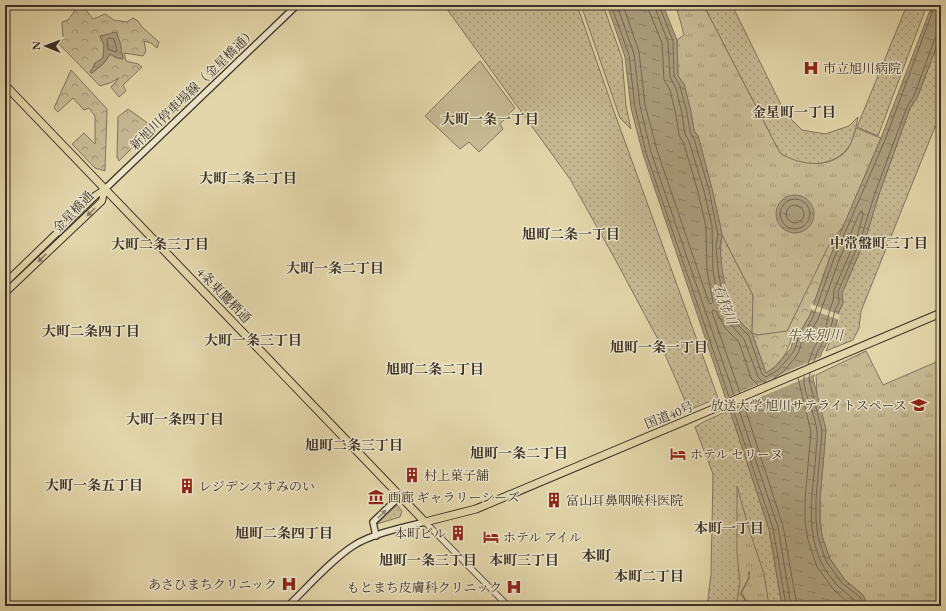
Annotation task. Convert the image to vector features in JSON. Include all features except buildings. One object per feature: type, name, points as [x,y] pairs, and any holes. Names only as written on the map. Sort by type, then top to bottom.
[{"type":"highway","name":"4条東鷹栖通","points":[[5,85],[425,522]]},
{"type":"highway","name":"国道40号","points":[[425,522],[476,509],[941,314]]},
{"type":"main road","name":"新旭川停車場線（金星橋通）","points":[[105,189],[297,5]]},
{"type":"main road","name":"金星橋通","points":[[5,283],[96,194],[105,189]]},
{"type":"main road","name":"金星橋通","points":[[5,293],[102,201],[105,189]]},
{"type":"main road","points":[[376,536],[373,522],[400,496]]},
{"type":"main road","points":[[288,606],[342,554],[354,545],[376,536],[425,522]]},
{"type":"street","points":[[425,522],[508,606]]},
{"type":"green space","points":[[79,5],[82,5],[93,19],[105,14],[114,20],[127,22],[133,18],[159,42],[157,48],[151,43],[144,41],[146,51],[143,56],[124,53],[126,61],[138,64],[142,67],[123,85],[126,91],[119,97],[111,87],[119,78],[100,86],[59,44],[63,37],[62,22],[68,20]],"holes":[[[117,33],[121,48],[117,58],[110,54],[104,63],[92,73],[90,72],[95,63],[103,58],[104,45],[100,36]]]},
{"type":"green space","points":[[444,5],[577,5],[718,398],[689,410],[661,345],[570,179]]},
{"type":"green space","points":[[581,5],[603,5],[622,58],[626,106],[631,129],[620,118]]},
{"type":"green space","points":[[695,5],[704,6],[780,153],[803,162],[827,162],[845,153],[851,143],[856,128],[881,138],[844,225],[829,245],[787,331],[758,335],[752,333],[753,295],[722,235],[698,136],[694,131],[684,84],[678,76],[677,40],[684,35],[677,9],[686,9]]},
{"type":"green space","points":[[701,5],[732,5],[785,113],[802,130],[825,134],[849,126],[858,117],[853,138],[844,153],[835,159],[824,163],[804,164],[790,159],[780,153],[704,6]]},
{"type":"green space","points":[[907,5],[927,5],[878,136],[857,127]]},
{"type":"green space","points":[[941,35],[941,124],[935,127],[861,311],[859,328],[853,340],[826,351],[843,303],[842,293],[865,240],[879,194],[910,108],[917,98]]},
{"type":"green space","points":[[480,61],[515,108],[500,124],[503,129],[479,152],[469,142],[460,149],[425,116]]},
{"type":"green space","points":[[71,70],[107,109],[105,171],[95,168],[72,144],[84,133],[95,144],[95,116],[89,108],[84,110],[73,98],[58,112],[54,108]]},
{"type":"green space","points":[[128,109],[153,127],[119,161],[117,157],[118,117]]},
{"type":"green space","points":[[844,225],[830,257],[810,315],[802,329],[792,335],[789,347],[780,362],[766,373],[752,333],[758,335]]},
{"type":"green space","points":[[722,235],[753,295],[752,333],[742,324],[733,312],[725,291],[721,268]]},
{"type":"green space","points":[[866,351],[883,385],[941,360],[941,606],[868,606],[863,595],[845,580],[830,559],[822,536],[820,499],[826,430],[817,396],[816,375]]},
{"type":"green space","points":[[730,410],[769,529],[782,606],[707,606],[711,575],[713,474],[695,427]]},
{"type":"green space","points":[[737,486],[764,574],[769,606],[736,606],[740,583],[737,554]]},
{"type":"green space","points":[[397,505],[402,511],[400,517],[377,524]]},
{"type":"water","name":"石狩川","points":[[607,5],[663,5],[677,40],[678,76],[684,84],[694,131],[698,136],[720,224],[722,235],[720,246],[722,269],[728,302],[738,320],[752,333],[766,373],[776,367],[791,348],[794,336],[802,329],[810,315],[830,257],[881,138],[932,5],[941,5],[941,35],[917,98],[910,108],[879,194],[865,240],[842,293],[843,303],[839,311],[835,329],[822,352],[813,378],[826,430],[820,499],[822,536],[830,559],[845,580],[863,595],[868,606],[782,606],[769,529],[643,154],[631,108],[625,57]]},
{"type":"water","points":[[116,32],[120,42],[123,59],[117,58],[110,54],[104,63],[92,73],[90,72],[95,63],[103,58],[104,45],[100,36]]},
{"type":"water","points":[[795,195],[808,201],[814,214],[808,227],[795,233],[782,227],[776,214],[782,201]]},
{"type":"pier","points":[[811,304],[840,315],[839,320],[810,309]]},
{"type":"pier","points":[[823,356],[817,373],[728,411],[724,399]]},
{"type":"waterway","points":[[749,572],[749,578],[741,593],[749,606]]},
{"type":"place","name":"市立旭川病院","points":[[811,68]]},
{"type":"place","name":"放送大学 旭川サテライトスペース","points":[[919,405]]},
{"type":"place","name":"ホテル セリーヌ","points":[[678,454]]},
{"type":"place","name":"村上菓子舗","points":[[412,475]]},
{"type":"place","name":"レジデンスすみのい","points":[[187,486]]},
{"type":"place","name":"画廊 ギャラリーシーズ","points":[[376,497]]},
{"type":"place","name":"富山耳鼻咽喉科医院","points":[[554,500]]},
{"type":"place","name":"本町ビル","points":[[458,533]]},
{"type":"place","name":"ホテル アイル","points":[[491,537]]},
{"type":"place","name":"あさひまちクリニック","points":[[289,584]]},
{"type":"place","name":"もとまち皮膚科クリニック","points":[[514,587]]},
{"type":"district","name":"金星町一丁目","points":[[794,112]]},
{"type":"district","name":"大町一条一丁目","points":[[490,119]]},
{"type":"district","name":"大町二条二丁目","points":[[248,178]]},
{"type":"district","name":"旭町二条一丁目","points":[[571,234]]},
{"type":"district","name":"中常盤町三丁目","points":[[879,243]]},
{"type":"district","name":"大町二条三丁目","points":[[160,244]]},
{"type":"district","name":"大町一条二丁目","points":[[335,268]]},
{"type":"district","name":"大町二条四丁目","points":[[91,331]]},
{"type":"district","name":"大町一条三丁目","points":[[253,340]]},
{"type":"district","name":"旭町一条一丁目","points":[[659,347]]},
{"type":"district","name":"旭町二条二丁目","points":[[435,369]]},
{"type":"district","name":"大町一条四丁目","points":[[175,419]]},
{"type":"district","name":"旭町二条三丁目","points":[[354,445]]},
{"type":"district","name":"旭町一条二丁目","points":[[519,453]]},
{"type":"district","name":"大町一条五丁目","points":[[94,485]]},
{"type":"district","name":"本町一丁目","points":[[729,528]]},
{"type":"district","name":"旭町二条四丁目","points":[[284,533]]},
{"type":"district","name":"本町","points":[[596,555]]},
{"type":"district","name":"旭町一条三丁目","points":[[428,560]]},
{"type":"district","name":"本町三丁目","points":[[524,560]]},
{"type":"district","name":"本町二丁目","points":[[649,576]]},
{"type":"water label","name":"牛朱別川","points":[[815,335]]}]
